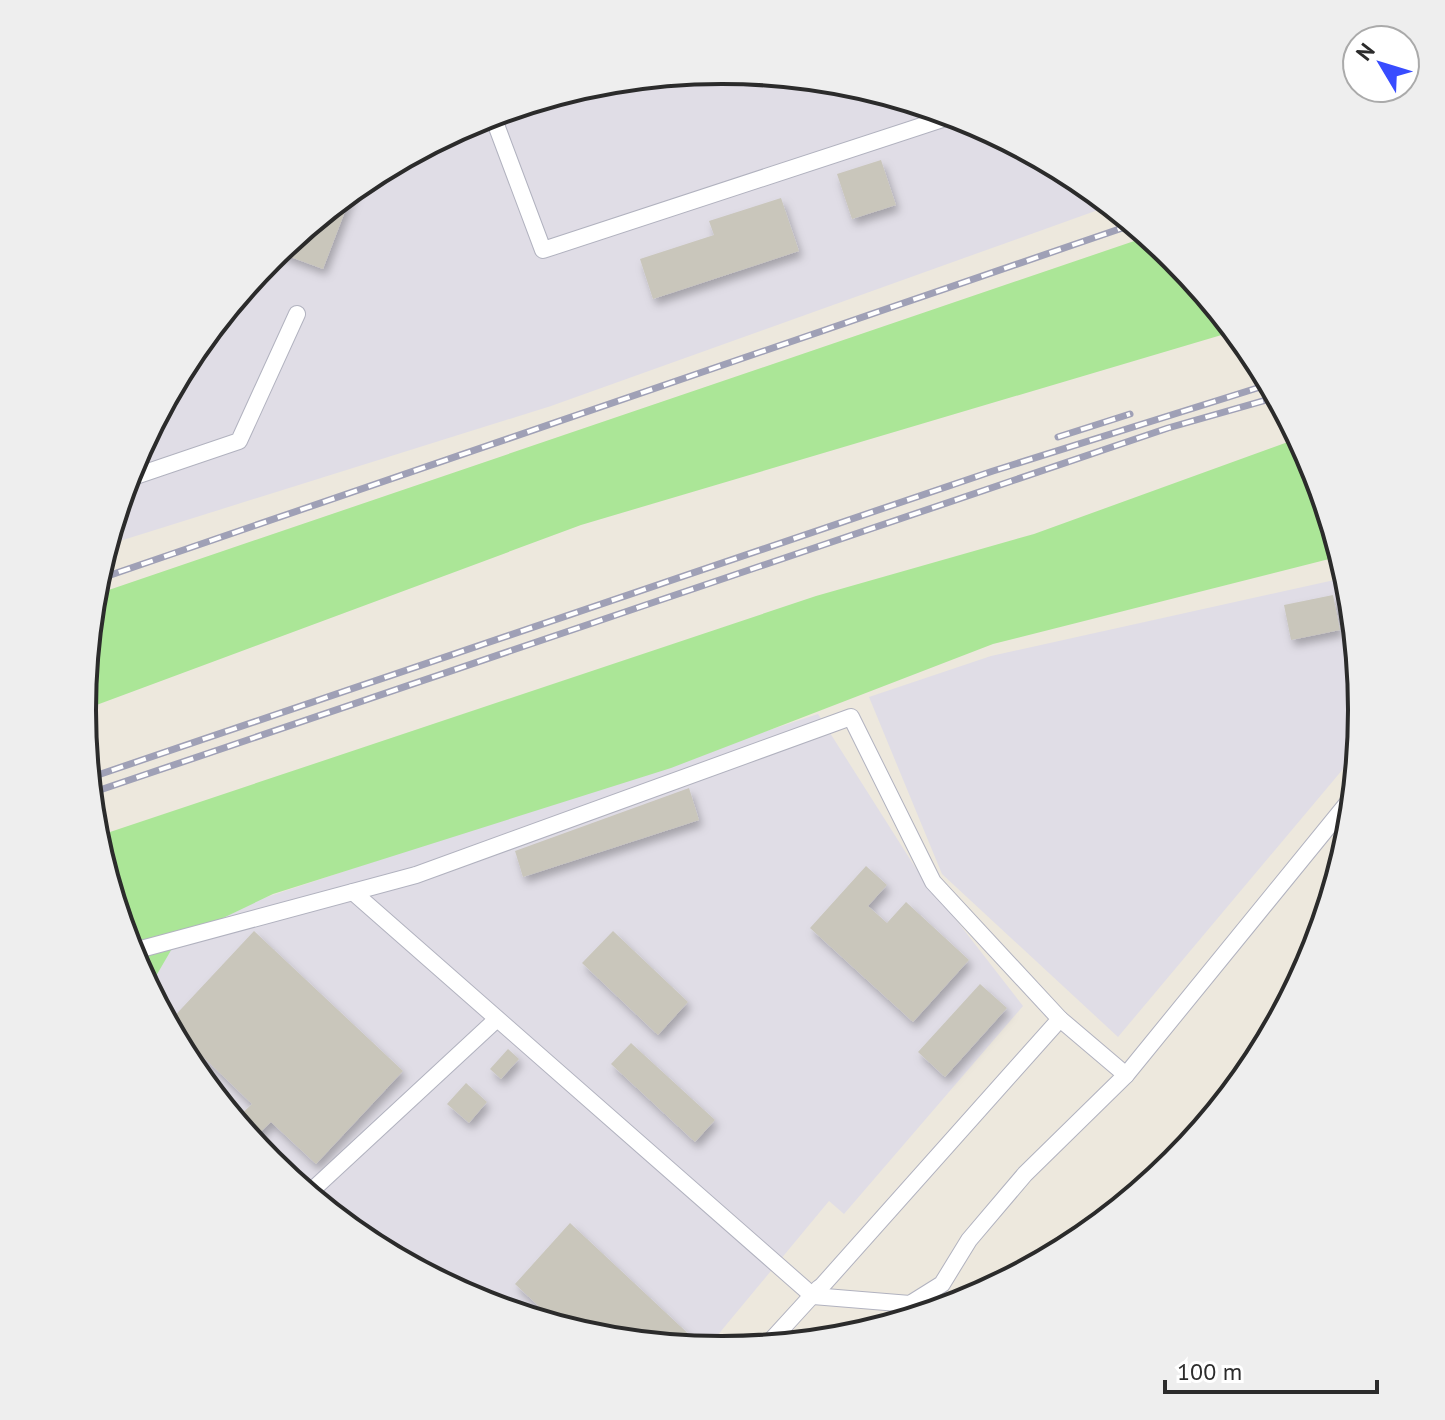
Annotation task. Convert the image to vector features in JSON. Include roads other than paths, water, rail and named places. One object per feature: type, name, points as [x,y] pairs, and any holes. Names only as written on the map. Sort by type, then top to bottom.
[{"type":"street","points":[[497,127],[543,250],[935,121]]},
{"type":"street","points":[[143,474],[239,441],[297,314]]},
{"type":"street","points":[[143,948],[416,875],[851,717],[933,882],[1060,1019],[1126,1075]]},
{"type":"street","points":[[353,892],[497,1019],[817,1291],[910,1304],[942,1284],[969,1240],[1025,1174],[1126,1075],[1339,813]]},
{"type":"street","points":[[316,1186],[497,1019]]},
{"type":"street","points":[[778,1334],[1060,1019]]},
{"type":"railway","points":[[112,574],[1122,228]]},
{"type":"railway","points":[[100,774],[993,471],[1259,387]]},
{"type":"railway","points":[[102,789],[1168,428],[1267,400]]},
{"type":"railway","points":[[1058,437],[1130,414]]}]
